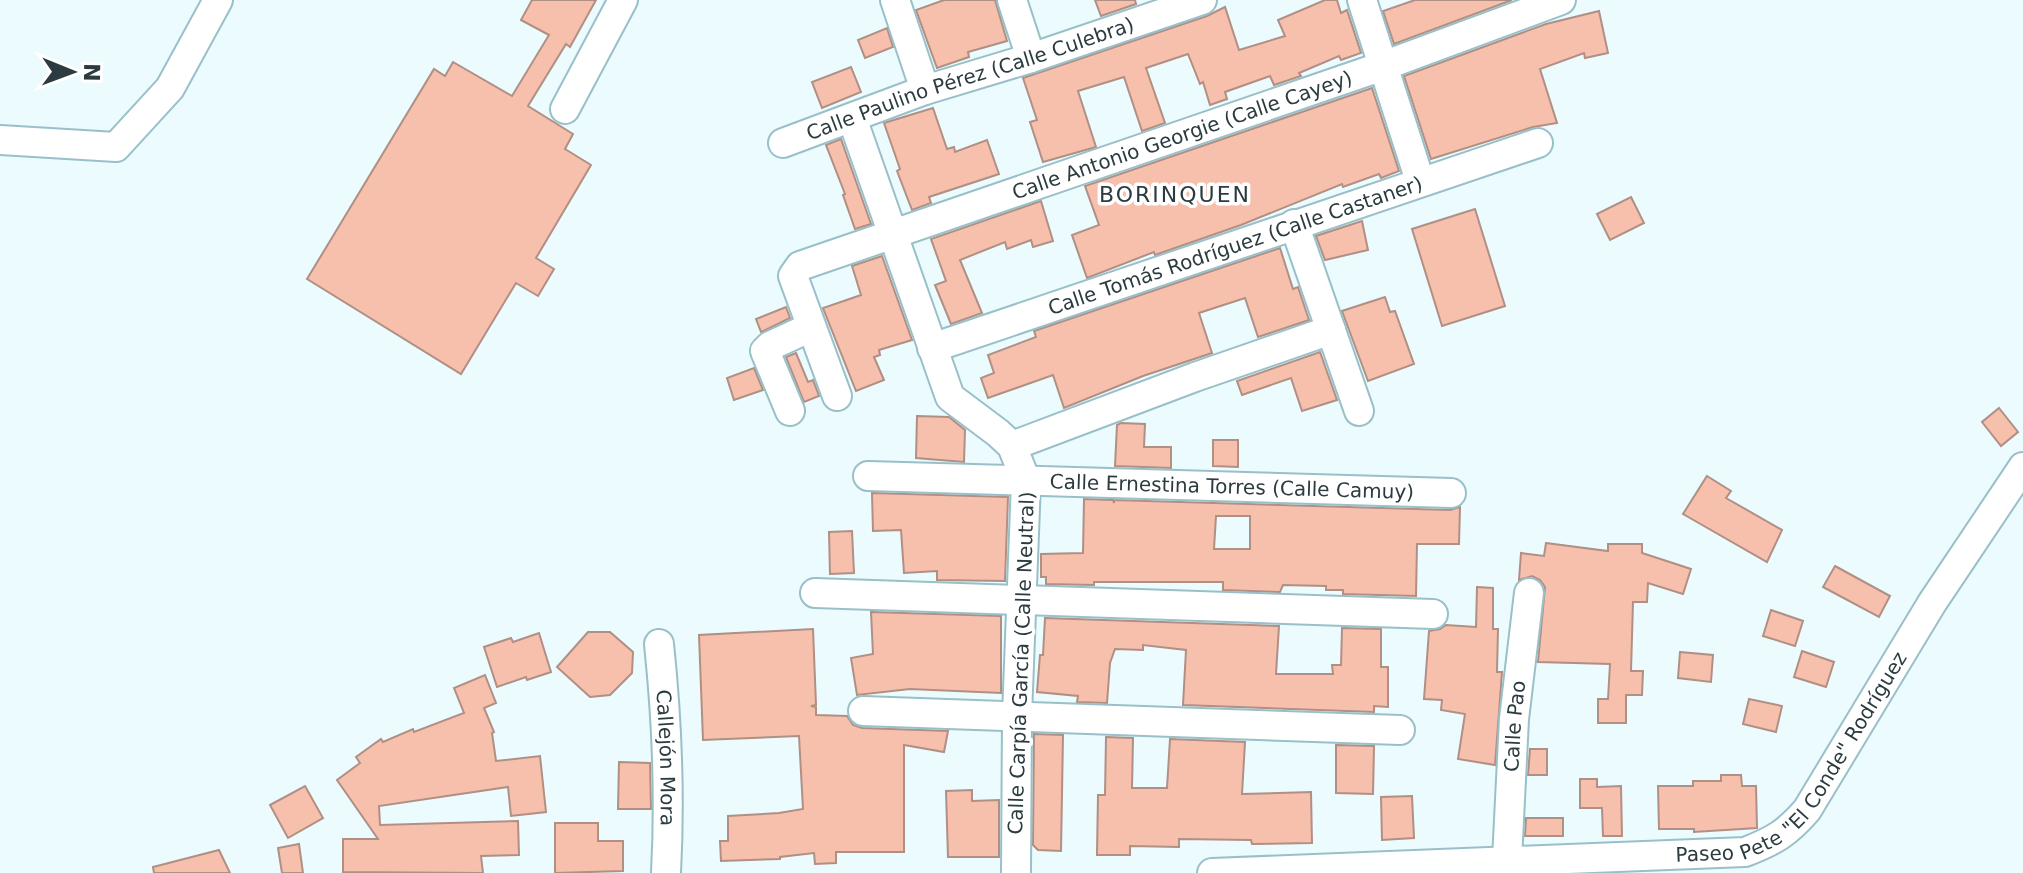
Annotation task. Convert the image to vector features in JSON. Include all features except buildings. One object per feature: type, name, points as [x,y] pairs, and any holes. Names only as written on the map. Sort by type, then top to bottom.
[{"type":"street","points":[[0,140],[116,147],[170,88],[218,0]]},
{"type":"street","points":[[565,109],[623,0]]},
{"type":"street","points":[[895,0],[925,90]]},
{"type":"street","points":[[1012,0],[1031,58]]},
{"type":"street","name":"Calle Paulino Pérez (Calle Culebra)","points":[[783,143],[925,90],[1031,58],[1144,10],[1202,0]]},
{"type":"street","points":[[1362,0],[1420,181]]},
{"type":"street","name":"Calle Antonio Georgie (Calle Cayey)","points":[[811,327],[793,276],[800,266],[1383,66],[1561,0]]},
{"type":"street","name":"Calle Carpía García (Calle Neutral)","points":[[852,118],[950,397],[1012,446],[1026,481],[1017,716],[1016,873]]},
{"type":"street","name":"Calle Tomás Rodríguez (Calle Castaner)","points":[[932,348],[1538,143]]},
{"type":"street","points":[[1294,224],[1359,411]]},
{"type":"street","points":[[790,411],[765,351],[811,327],[837,396]]},
{"type":"street","points":[[1012,446],[1331,330]]},
{"type":"street","name":"Paseo Pete \"El Conde\" Rodríguez","points":[[1212,873],[1452,867],[1507,860],[1593,865],[1690,863],[1745,852],[1773,842],[1807,810],[1932,603],[2023,467]]},
{"type":"street","name":"Calle Ernestina Torres (Calle Camuy)","points":[[868,476],[1451,493]]},
{"type":"street","points":[[815,593],[1433,614]]},
{"type":"street","name":"Calle Pao","points":[[1507,860],[1514,719],[1529,593]]},
{"type":"street","name":"Callejón Mora","points":[[659,644],[665,700],[666,873]]},
{"type":"street","points":[[863,711],[1400,730]]},
{"type":"district","name":"BORINQUEN","points":[[1175,194]]}]
